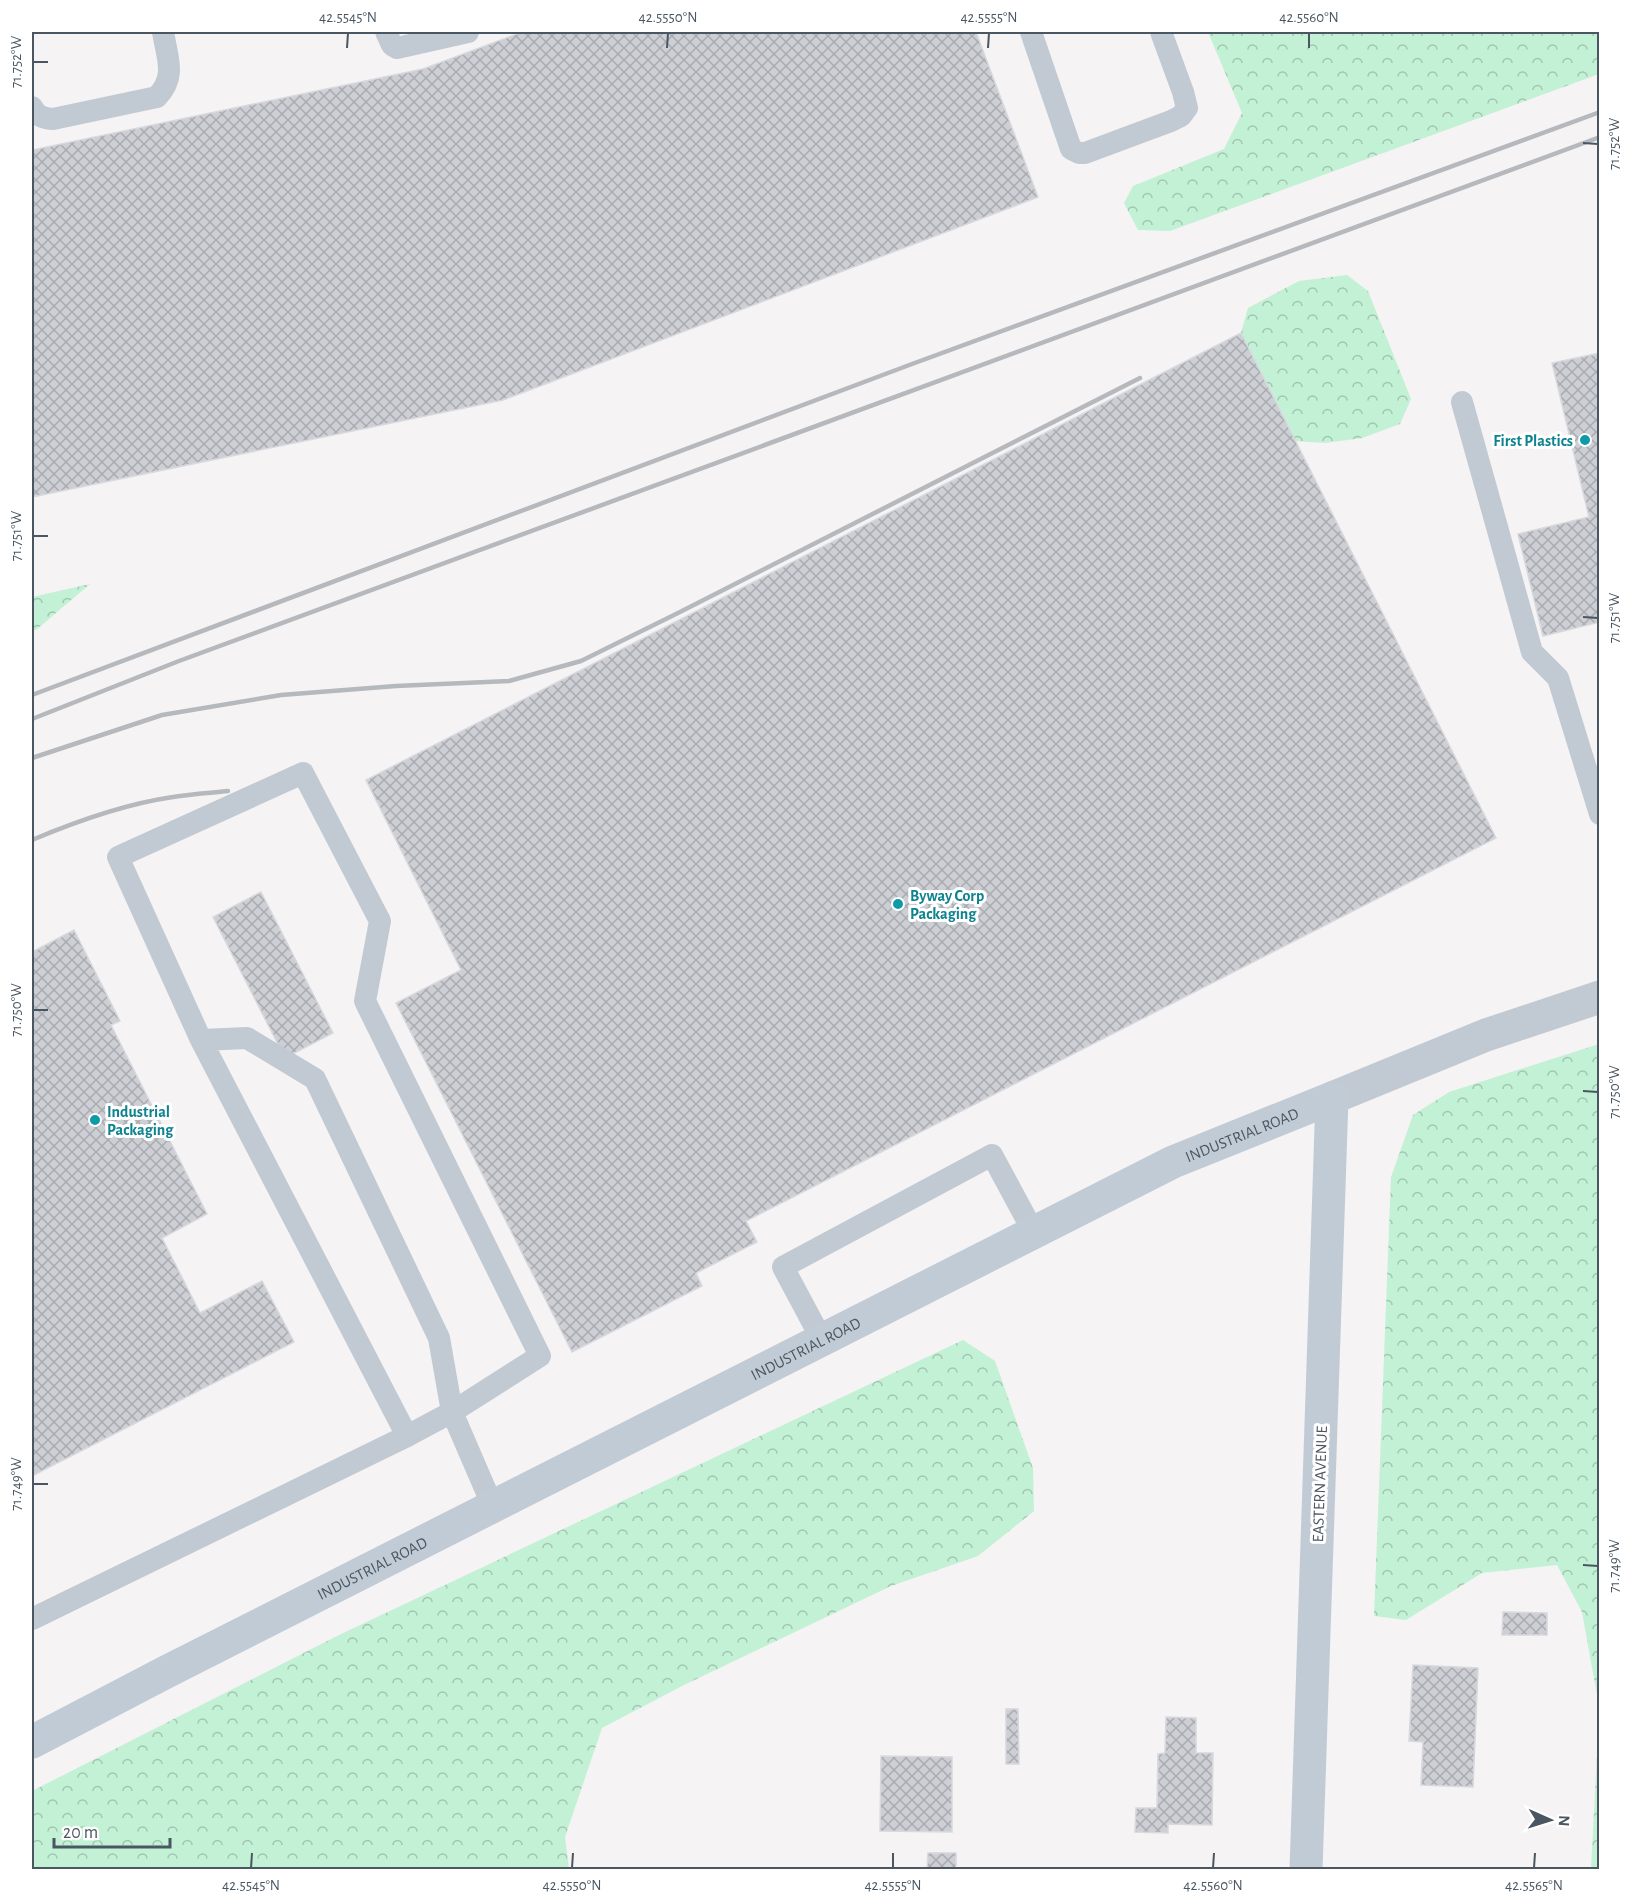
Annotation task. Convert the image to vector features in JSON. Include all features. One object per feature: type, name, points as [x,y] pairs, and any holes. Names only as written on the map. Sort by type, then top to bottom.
[{"type":"street","name":"INDUSTRIAL ROAD","points":[[32,1742],[1173,1162],[1486,1035],[1599,997]]},
{"type":"street","name":"EASTERN AVENUE","points":[[1306,1869],[1332,1098]]},
{"type":"lane","points":[[32,106],[36,114],[53,119],[157,97],[169,82],[170,73],[163,32]]},
{"type":"lane","points":[[386,32],[392,45],[397,48],[468,32]]},
{"type":"lane","points":[[1031,32],[1071,149],[1085,153],[1171,121],[1181,116],[1187,108],[1161,32]]},
{"type":"lane","points":[[1462,402],[1532,652],[1558,678],[1599,814]]},
{"type":"lane","points":[[32,1619],[407,1436],[452,1412],[540,1356],[365,1001],[380,921],[303,772],[118,857],[201,1040],[407,1436]]},
{"type":"lane","points":[[201,1040],[247,1038],[315,1079],[440,1338],[452,1412],[493,1507]]},
{"type":"lane","points":[[822,1340],[783,1268],[992,1155],[1034,1233]]},
{"type":"green space","points":[[1208,32],[1599,32],[1599,74],[1170,231],[1138,230],[1124,203],[1133,186],[1224,149],[1242,113]]},
{"type":"green space","points":[[1347,275],[1368,291],[1411,399],[1400,424],[1362,438],[1325,443],[1295,441],[1241,333],[1248,308],[1299,281]]},
{"type":"green space","points":[[90,584],[36,630],[32,631],[32,597]]},
{"type":"green space","points":[[1600,1044],[1599,1706],[1582,1612],[1557,1565],[1482,1573],[1406,1620],[1374,1616],[1391,1177],[1413,1115],[1449,1092]]},
{"type":"green space","points":[[963,1340],[995,1361],[1033,1468],[1034,1511],[978,1556],[891,1586],[684,1685],[602,1728],[565,1837],[569,1869],[32,1869],[32,1791],[339,1635]]},
{"type":"green space","points":[[1599,1715],[1599,1869],[1591,1869]]},
{"type":"building","points":[[522,32],[976,32],[1038,197],[503,400],[32,497],[32,150],[423,69]]},
{"type":"building","name":"Byway Corp Packaging","points":[[1241,333],[1496,838],[746,1221],[757,1242],[696,1273],[702,1286],[572,1352],[396,1003],[461,970],[366,780]]},
{"type":"building","name":"First Plastics","points":[[1600,353],[1600,622],[1543,636],[1518,534],[1589,517],[1552,363]]},
{"type":"building","points":[[261,892],[333,1033],[285,1058],[213,917]]},
{"type":"building","name":"Industrial Packaging","points":[[74,930],[120,1021],[111,1025],[207,1214],[162,1238],[200,1313],[262,1281],[294,1342],[32,1476],[32,952]]},
{"type":"building","points":[[1503,1612],[1547,1613],[1547,1635],[1502,1635]]},
{"type":"building","points":[[1413,1665],[1478,1668],[1473,1787],[1421,1785],[1423,1742],[1409,1741]]},
{"type":"building","points":[[1006,1709],[1018,1709],[1019,1764],[1006,1764]]},
{"type":"building","points":[[1166,1717],[1196,1718],[1196,1753],[1213,1753],[1212,1825],[1168,1824],[1168,1833],[1135,1832],[1136,1808],[1157,1808],[1158,1754],[1165,1753]]},
{"type":"building","points":[[881,1756],[952,1757],[952,1832],[880,1831]]},
{"type":"building","points":[[928,1853],[956,1853],[956,1870],[927,1870]]},
{"type":"railway","points":[[32,695],[912,364],[1600,112]]},
{"type":"railway","points":[[32,719],[179,661],[1600,137]]},
{"type":"railway","points":[[32,758],[162,715],[281,695],[396,686],[509,681],[581,661],[1140,378]]},
{"type":"railway","points":[[32,840],[83,820],[137,804],[180,796],[228,791]]},
{"type":"place","name":"First Plastics","points":[[1585,440]]},
{"type":"place","name":"Byway Corp Packaging","points":[[898,904]]},
{"type":"place","name":"Industrial Packaging","points":[[95,1120]]}]
